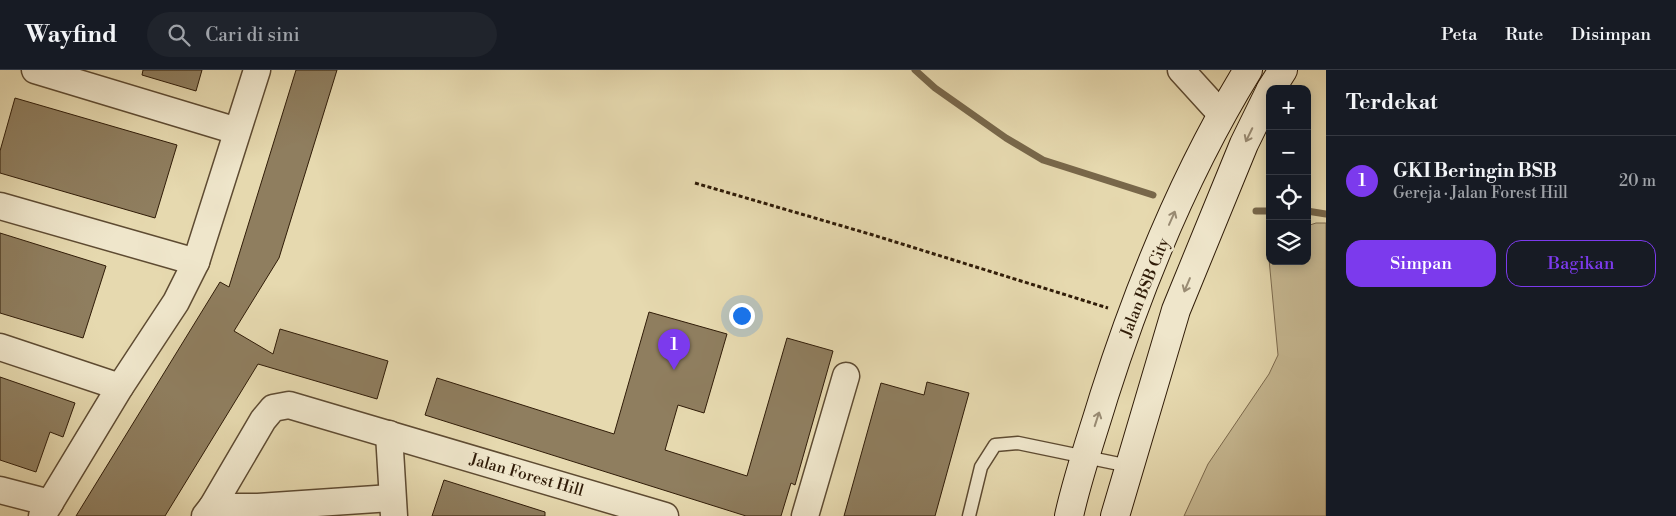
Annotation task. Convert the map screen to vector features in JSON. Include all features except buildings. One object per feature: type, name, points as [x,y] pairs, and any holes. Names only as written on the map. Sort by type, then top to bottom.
[{"type":"street","points":[[35,70],[237,131]]},
{"type":"street","points":[[0,490],[46,509],[120,387],[176,302],[196,262],[257,70]]},
{"type":"street","points":[[1181,70],[1221,114]]},
{"type":"street","name":"Jalan BSB City","points":[[1069,516],[1085,456],[1130,314],[1195,167],[1221,114],[1248,70]]},
{"type":"street","points":[[1273,85],[1283,70]]},
{"type":"street","points":[[1115,516],[1176,310],[1244,144],[1266,98]]},
{"type":"street","points":[[0,206],[196,262]]},
{"type":"street","points":[[0,347],[120,387]]},
{"type":"street","points":[[805,516],[846,376]]},
{"type":"street","name":"Jalan Forest Hill","points":[[208,512],[263,420],[273,408],[289,405],[665,516]]},
{"type":"street","name":"Jalan Forest Hill","points":[[208,512],[393,507],[389,434]]},
{"type":"lane","points":[[969,516],[981,467],[995,446],[1018,443],[1129,466]]},
{"type":"path","points":[[695,183],[873,234],[1130,314]]},
{"type":"shaded area","points":[[1326,223],[1326,516],[1184,516],[1208,464],[1269,374],[1278,355],[1270,265],[1311,265],[1311,225]]},
{"type":"waterway","points":[[915,70],[935,88],[1006,138],[1043,160],[1153,195]]},
{"type":"waterway","points":[[1256,211],[1266,211]]},
{"type":"waterway","points":[[1311,212],[1326,214]]},
{"type":"place","name":"GKI Beringin BSB","points":[[674,370]]}]
